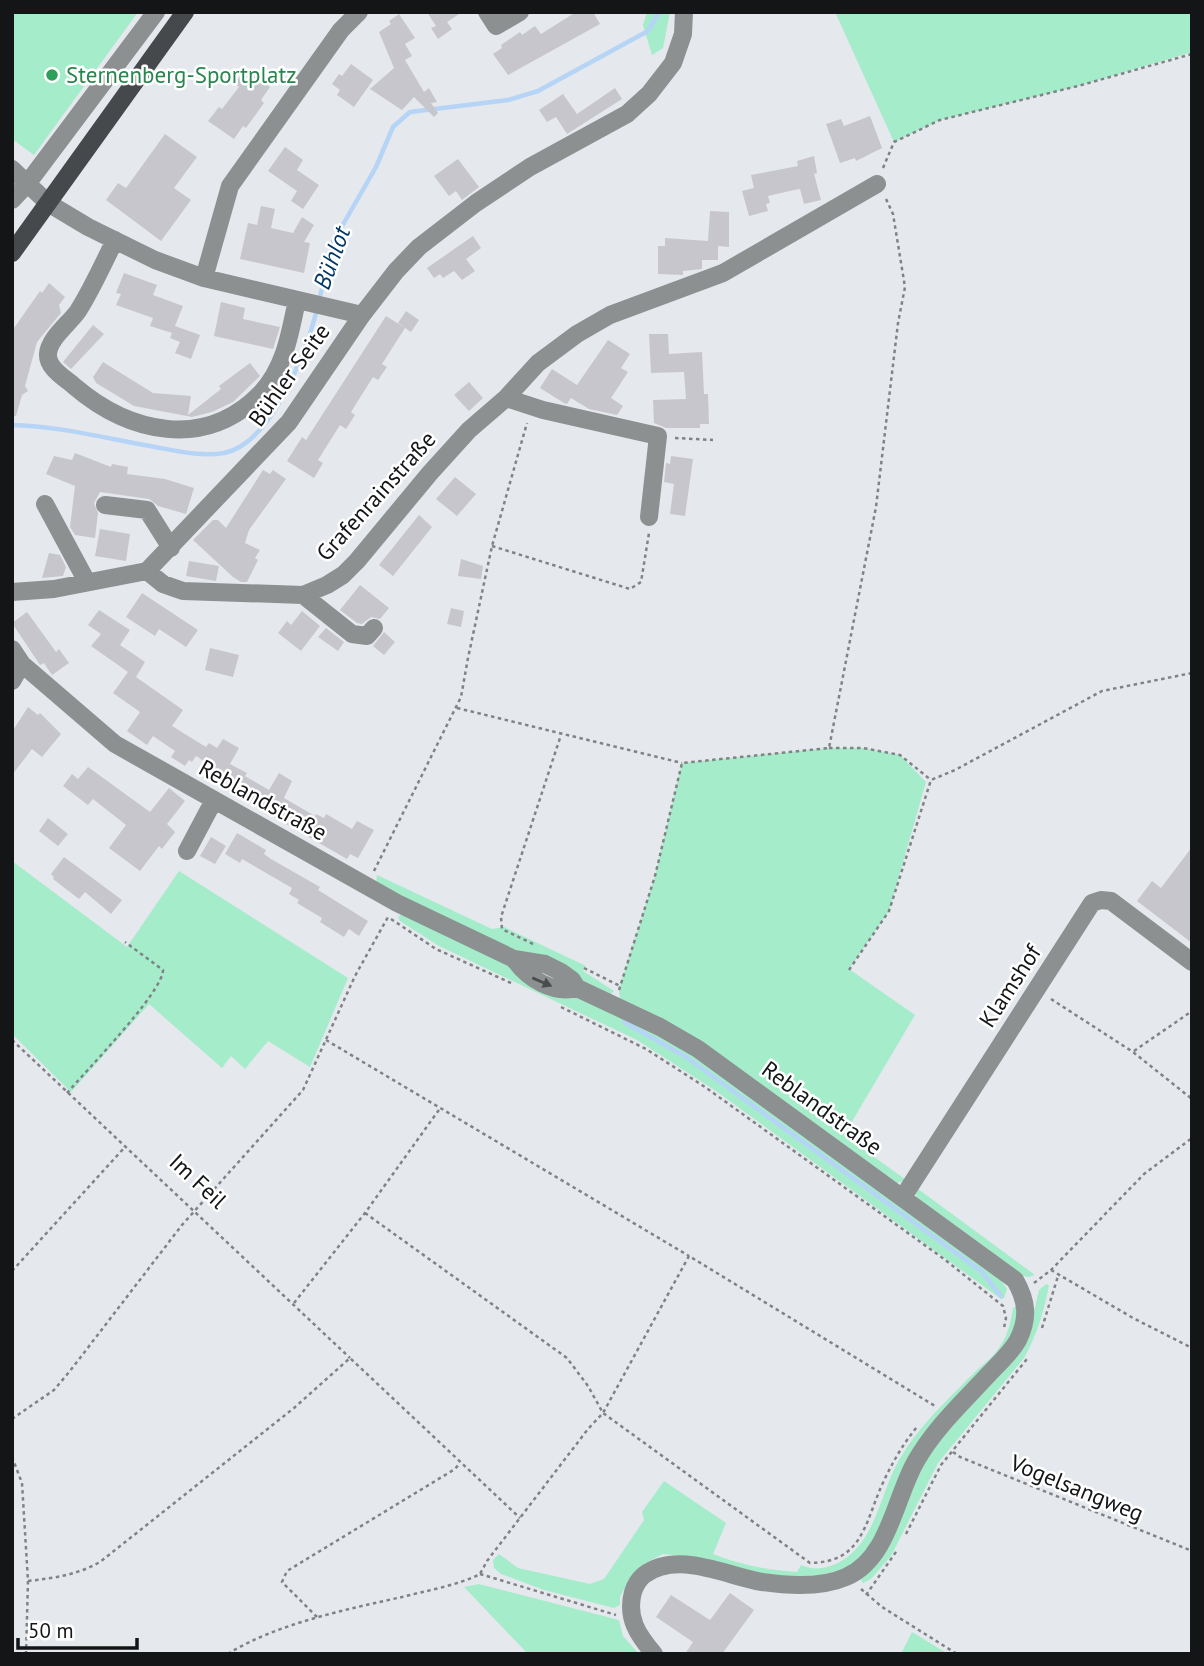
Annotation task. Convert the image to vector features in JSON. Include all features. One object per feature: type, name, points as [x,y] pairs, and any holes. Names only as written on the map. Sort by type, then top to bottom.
[{"type":"main road","points":[[12,253],[185,12]]},
{"type":"street","points":[[12,200],[27,184],[156,12]]},
{"type":"street","points":[[204,278],[230,186],[341,30],[359,12]]},
{"type":"street","points":[[487,12],[496,26],[520,12]]},
{"type":"street","name":"Bühler Seite","points":[[147,571],[289,422],[362,315],[396,271],[428,240],[476,203],[530,167],[627,114],[649,94],[673,64],[683,34],[684,12]]},
{"type":"street","points":[[12,169],[48,203],[88,227],[155,260],[204,278],[362,315]]},
{"type":"street","name":"Grafenrainstraße","points":[[147,571],[163,583],[183,591],[303,595],[343,575],[469,430],[506,398],[538,363],[578,334],[610,316],[723,272],[877,184]]},
{"type":"street","points":[[115,240],[78,311],[49,347],[48,359],[52,367],[85,395],[103,408],[127,419],[156,428],[181,430],[212,425],[242,410],[261,392],[278,369],[302,301]]},
{"type":"street","points":[[506,398],[658,436],[649,517]]},
{"type":"street","points":[[45,505],[87,582]]},
{"type":"street","points":[[105,505],[148,510],[171,548]]},
{"type":"street","points":[[12,592],[54,589],[147,571]]},
{"type":"street","points":[[303,595],[352,634],[367,636],[374,628]]},
{"type":"street","points":[[12,681],[17,656]]},
{"type":"street","name":"Reblandstraße","points":[[17,656],[115,744],[367,886],[514,960],[545,964],[572,980],[577,988],[698,1049],[1003,1271],[1014,1280],[1022,1292]]},
{"type":"street","points":[[187,850],[214,800]]},
{"type":"street","name":"Klamshof","points":[[903,1197],[1092,903],[1111,901],[1192,962]]},
{"type":"street","points":[[654,1654],[639,1635],[630,1616],[635,1587],[643,1575],[664,1566],[690,1565],[761,1582],[811,1584],[848,1577],[864,1563],[877,1550],[887,1533],[915,1462],[933,1436],[1018,1341],[1027,1314],[1022,1292]]},
{"type":"path","points":[[829,748],[876,507],[898,323],[905,287],[893,214],[877,184],[894,142],[940,120],[1192,54]]},
{"type":"path","points":[[367,886],[461,697],[492,546],[532,406]]},
{"type":"path","points":[[658,436],[713,440]]},
{"type":"path","points":[[492,546],[630,589],[641,582],[649,517]]},
{"type":"path","points":[[849,970],[889,911],[932,780],[1102,691],[1192,673]]},
{"type":"path","points":[[457,708],[682,763],[829,748],[863,748],[900,755],[932,780]]},
{"type":"path","points":[[537,946],[502,929],[502,917],[561,735]]},
{"type":"path","points":[[613,1004],[655,876],[682,763]]},
{"type":"path","points":[[12,1419],[54,1390],[182,1225],[303,1090],[355,976],[388,917],[436,949],[511,982]]},
{"type":"path","points":[[67,1093],[144,1005],[163,976],[163,970],[125,942]]},
{"type":"path","points":[[573,963],[620,986]]},
{"type":"path","points":[[1036,990],[1133,1052],[1192,1099]]},
{"type":"path","points":[[560,1006],[646,1049],[705,1087],[944,1259],[1003,1306]]},
{"type":"path","points":[[1133,1052],[1192,1011]]},
{"type":"path","name":"Im Feil","points":[[12,1040],[520,1518]]},
{"type":"path","points":[[326,1040],[935,1406],[928,1414]]},
{"type":"path","points":[[294,1303],[365,1213],[441,1107]]},
{"type":"path","points":[[1022,1292],[1051,1270],[1144,1174],[1192,1138]]},
{"type":"path","points":[[12,1271],[125,1147]]},
{"type":"path","points":[[365,1213],[567,1357],[603,1413],[810,1563],[827,1563],[837,1559],[849,1551],[860,1538],[896,1455],[922,1422]]},
{"type":"path","points":[[480,1574],[487,1561],[603,1413],[689,1256]]},
{"type":"path","points":[[1051,1270],[1192,1348]]},
{"type":"path","points":[[1041,1331],[1058,1276]]},
{"type":"path","points":[[905,1535],[932,1480],[952,1451],[1031,1353]]},
{"type":"path","points":[[28,1581],[63,1577],[86,1570],[100,1562],[294,1408],[350,1358]]},
{"type":"path","name":"Vogelsangweg","points":[[952,1451],[960,1457],[1192,1551]]},
{"type":"path","points":[[12,1457],[22,1483],[28,1581],[26,1654]]},
{"type":"path","points":[[318,1618],[317,1614],[282,1582],[286,1571],[455,1469],[460,1463]]},
{"type":"path","points":[[900,1546],[895,1557],[866,1595],[957,1654]]},
{"type":"path","points":[[228,1654],[274,1633],[318,1618],[419,1593],[480,1574],[617,1615],[630,1616]]},
{"type":"green space","name":"Sternenberg-Sportplatz","points":[[12,12],[138,12],[34,155],[12,139]]},
{"type":"green space","points":[[647,12],[670,12],[663,48],[652,55],[643,25]]},
{"type":"green space","points":[[835,12],[1192,12],[1192,52],[1078,86],[940,120],[894,142]]},
{"type":"green space","points":[[829,748],[863,748],[900,755],[926,782],[889,911],[849,969],[915,1015],[844,1135],[906,1180],[897,1183],[839,1142],[620,1000],[619,989],[655,876],[682,763]]},
{"type":"green space","points":[[12,861],[127,947],[179,871],[348,978],[310,1067],[268,1041],[245,1069],[231,1056],[222,1068],[149,1004],[71,1092],[12,1034]]},
{"type":"green space","points":[[377,875],[492,929],[504,927],[586,966],[583,971],[614,991],[609,996],[376,884]]},
{"type":"green space","points":[[402,914],[564,992],[642,1026],[695,1056],[1000,1279],[1007,1289],[1004,1298],[1001,1299],[716,1091],[637,1040],[439,946],[400,921],[398,917]]},
{"type":"green space","points":[[914,1186],[1035,1275],[1018,1275],[985,1247],[917,1198]]},
{"type":"green space","points":[[1046,1284],[1049,1285],[1042,1313],[1024,1358],[938,1463],[891,1556],[871,1579],[863,1583],[860,1578],[925,1460],[1032,1321],[1039,1290]]},
{"type":"green space","points":[[1019,1305],[1018,1322],[1008,1344],[957,1399],[871,1546],[849,1568],[815,1576],[771,1577],[701,1558],[663,1554],[642,1565],[629,1580],[620,1597],[620,1605],[614,1608],[544,1590],[501,1574],[494,1568],[493,1560],[499,1554],[518,1568],[590,1584],[604,1579],[644,1520],[642,1512],[664,1481],[726,1523],[713,1554],[754,1566],[797,1572],[801,1565],[820,1568],[840,1562],[860,1545],[867,1534],[893,1472],[915,1436],[996,1352],[1006,1335],[1013,1308]]},
{"type":"green space","points":[[479,1584],[619,1620],[623,1636],[639,1654],[528,1654],[464,1587]]},
{"type":"green space","points":[[912,1632],[948,1654],[901,1654]]},
{"type":"building","points":[[427,12],[462,12],[447,22],[452,29],[438,39],[431,28],[436,26]]},
{"type":"building","points":[[576,12],[593,12],[600,24],[508,75],[493,54],[520,32],[522,35],[535,26],[541,34]]},
{"type":"building","points":[[399,14],[415,38],[405,44],[412,56],[405,60],[424,92],[429,88],[437,102],[431,103],[438,113],[434,117],[414,97],[402,110],[370,89],[394,68],[379,32]]},
{"type":"building","points":[[351,64],[373,80],[354,107],[337,95],[340,90],[332,84]]},
{"type":"building","points":[[245,69],[270,87],[261,100],[264,103],[246,128],[243,126],[234,139],[208,121],[219,107],[222,109],[239,87],[235,84]]},
{"type":"building","points":[[615,88],[622,99],[567,134],[556,117],[547,122],[539,110],[563,94],[577,114]]},
{"type":"building","points":[[870,116],[882,148],[856,161],[855,158],[840,163],[826,124],[841,119],[844,126]]},
{"type":"building","points":[[165,134],[197,157],[174,188],[191,200],[161,241],[106,200],[118,183],[126,188]]},
{"type":"building","points":[[285,147],[303,160],[297,170],[319,185],[303,209],[291,201],[297,191],[268,171]]},
{"type":"building","points":[[814,156],[817,173],[814,174],[821,200],[804,204],[800,189],[794,190],[768,196],[768,211],[749,216],[742,191],[754,188],[751,175],[798,166],[797,161]]},
{"type":"building","points":[[458,159],[479,187],[462,200],[456,191],[449,196],[434,176]]},
{"type":"building","points":[[261,206],[275,209],[271,228],[293,233],[302,217],[314,225],[304,242],[310,243],[304,273],[240,259],[248,223],[257,225]]},
{"type":"building","points":[[710,211],[729,212],[729,247],[718,246],[718,260],[702,260],[702,269],[683,271],[683,275],[658,274],[658,246],[665,246],[665,238],[708,241]]},
{"type":"building","points":[[473,236],[481,248],[466,259],[475,271],[462,280],[454,271],[443,278],[440,274],[434,278],[427,268]]},
{"type":"building","points":[[124,273],[157,285],[153,295],[183,306],[175,326],[200,335],[191,359],[175,353],[180,342],[170,338],[172,333],[150,326],[153,318],[116,305],[121,294],[116,293]]},
{"type":"building","points":[[49,283],[65,297],[59,305],[61,313],[37,342],[25,386],[28,391],[22,395],[16,416],[12,416],[12,331],[40,291],[42,293]]},
{"type":"building","points":[[221,302],[245,308],[243,319],[280,327],[273,349],[214,336]]},
{"type":"building","points":[[406,311],[419,320],[411,332],[398,323]]},
{"type":"building","points":[[386,316],[405,328],[382,364],[387,367],[378,380],[373,377],[351,412],[355,415],[346,429],[340,425],[318,460],[323,463],[314,478],[287,461],[302,437],[306,440]]},
{"type":"building","points":[[93,325],[104,334],[71,369],[63,362]]},
{"type":"building","points":[[649,334],[668,334],[669,354],[702,352],[709,424],[700,424],[700,428],[666,428],[654,423],[653,400],[686,399],[684,372],[651,373]]},
{"type":"building","points":[[608,340],[630,354],[621,368],[628,372],[611,398],[623,406],[617,415],[589,409],[571,398],[567,404],[564,403],[540,388],[552,369],[577,385]]},
{"type":"building","points":[[103,362],[153,393],[191,396],[188,415],[221,389],[219,386],[250,363],[260,376],[233,402],[212,412],[192,417],[134,406],[96,383],[93,377]]},
{"type":"building","points":[[469,382],[483,398],[469,411],[454,395]]},
{"type":"building","points":[[75,453],[111,467],[112,464],[128,467],[127,474],[165,479],[194,488],[186,514],[158,506],[149,499],[100,492],[94,503],[98,513],[95,538],[75,535],[70,527],[75,486],[46,474],[54,456],[72,460]]},
{"type":"building","points":[[671,456],[693,459],[685,516],[670,514],[674,484],[664,482],[666,463],[670,464]]},
{"type":"building","points":[[263,470],[270,474],[273,470],[286,479],[249,530],[245,543],[260,550],[247,582],[241,582],[193,540],[213,520],[218,520],[226,528]]},
{"type":"building","points":[[455,477],[476,494],[457,516],[436,499]]},
{"type":"building","points":[[419,515],[432,527],[393,576],[379,565]]},
{"type":"building","points":[[100,529],[130,534],[126,561],[95,556]]},
{"type":"building","points":[[49,553],[60,555],[66,567],[63,576],[42,578]]},
{"type":"building","points":[[461,559],[483,566],[481,579],[458,576]]},
{"type":"building","points":[[189,561],[219,566],[216,581],[186,576]]},
{"type":"building","points":[[360,585],[389,608],[380,619],[371,617],[362,624],[357,623],[340,610]]},
{"type":"building","points":[[142,593],[198,630],[186,647],[159,629],[155,636],[126,617]]},
{"type":"building","points":[[451,608],[464,611],[461,627],[447,624]]},
{"type":"building","points":[[99,610],[130,630],[120,645],[145,662],[136,677],[183,710],[172,726],[206,747],[209,743],[217,748],[223,739],[239,748],[230,764],[269,790],[279,773],[292,781],[284,798],[315,816],[316,814],[324,818],[326,814],[352,829],[357,821],[374,830],[358,858],[350,854],[347,859],[215,783],[221,772],[196,756],[185,766],[171,757],[175,751],[153,736],[147,745],[127,731],[140,712],[113,693],[128,672],[91,646],[101,634],[88,625]]},
{"type":"building","points":[[302,611],[320,626],[301,651],[278,633],[287,621],[291,625]]},
{"type":"building","points":[[27,612],[56,652],[59,649],[69,663],[52,675],[44,663],[40,665],[12,623]]},
{"type":"building","points":[[326,628],[344,642],[338,651],[318,637]]},
{"type":"building","points":[[384,632],[395,642],[384,655],[373,646]]},
{"type":"building","points":[[210,648],[239,655],[233,677],[205,670]]},
{"type":"building","points":[[28,707],[38,715],[40,713],[61,734],[42,757],[32,749],[12,775],[12,732]]},
{"type":"building","points":[[88,767],[150,812],[169,788],[185,801],[167,824],[175,832],[162,849],[159,846],[140,871],[109,848],[126,825],[93,799],[88,805],[63,786],[72,774],[78,779]]},
{"type":"building","points":[[48,818],[68,834],[58,846],[39,831]]},
{"type":"building","points":[[237,833],[266,850],[264,854],[271,859],[320,887],[318,890],[368,921],[359,936],[349,929],[344,937],[320,922],[322,918],[297,903],[299,900],[289,894],[292,888],[242,859],[240,863],[225,854]]},
{"type":"building","points":[[211,837],[226,846],[215,864],[200,856]]},
{"type":"building","points":[[1192,847],[1192,943],[1137,901],[1152,881],[1161,888]]},
{"type":"building","points":[[64,857],[122,900],[111,914],[85,892],[79,899],[53,879],[51,874]]},
{"type":"building","points":[[730,1593],[754,1610],[722,1654],[685,1654],[693,1642],[656,1617],[671,1595],[710,1620]]},
{"type":"waterway","name":"Bühlot","points":[[319,301],[333,242],[376,167],[393,127],[410,112],[508,100],[538,91],[648,31],[659,12]]},
{"type":"waterway","name":"Bühlot","points":[[12,425],[66,430],[190,453],[224,453],[241,446],[257,433],[272,415],[305,348],[317,310]]},
{"type":"waterway","points":[[624,1022],[686,1057],[981,1271],[1001,1296]]},
{"type":"place","name":"Sternenberg-Sportplatz","points":[[52,75]]}]
